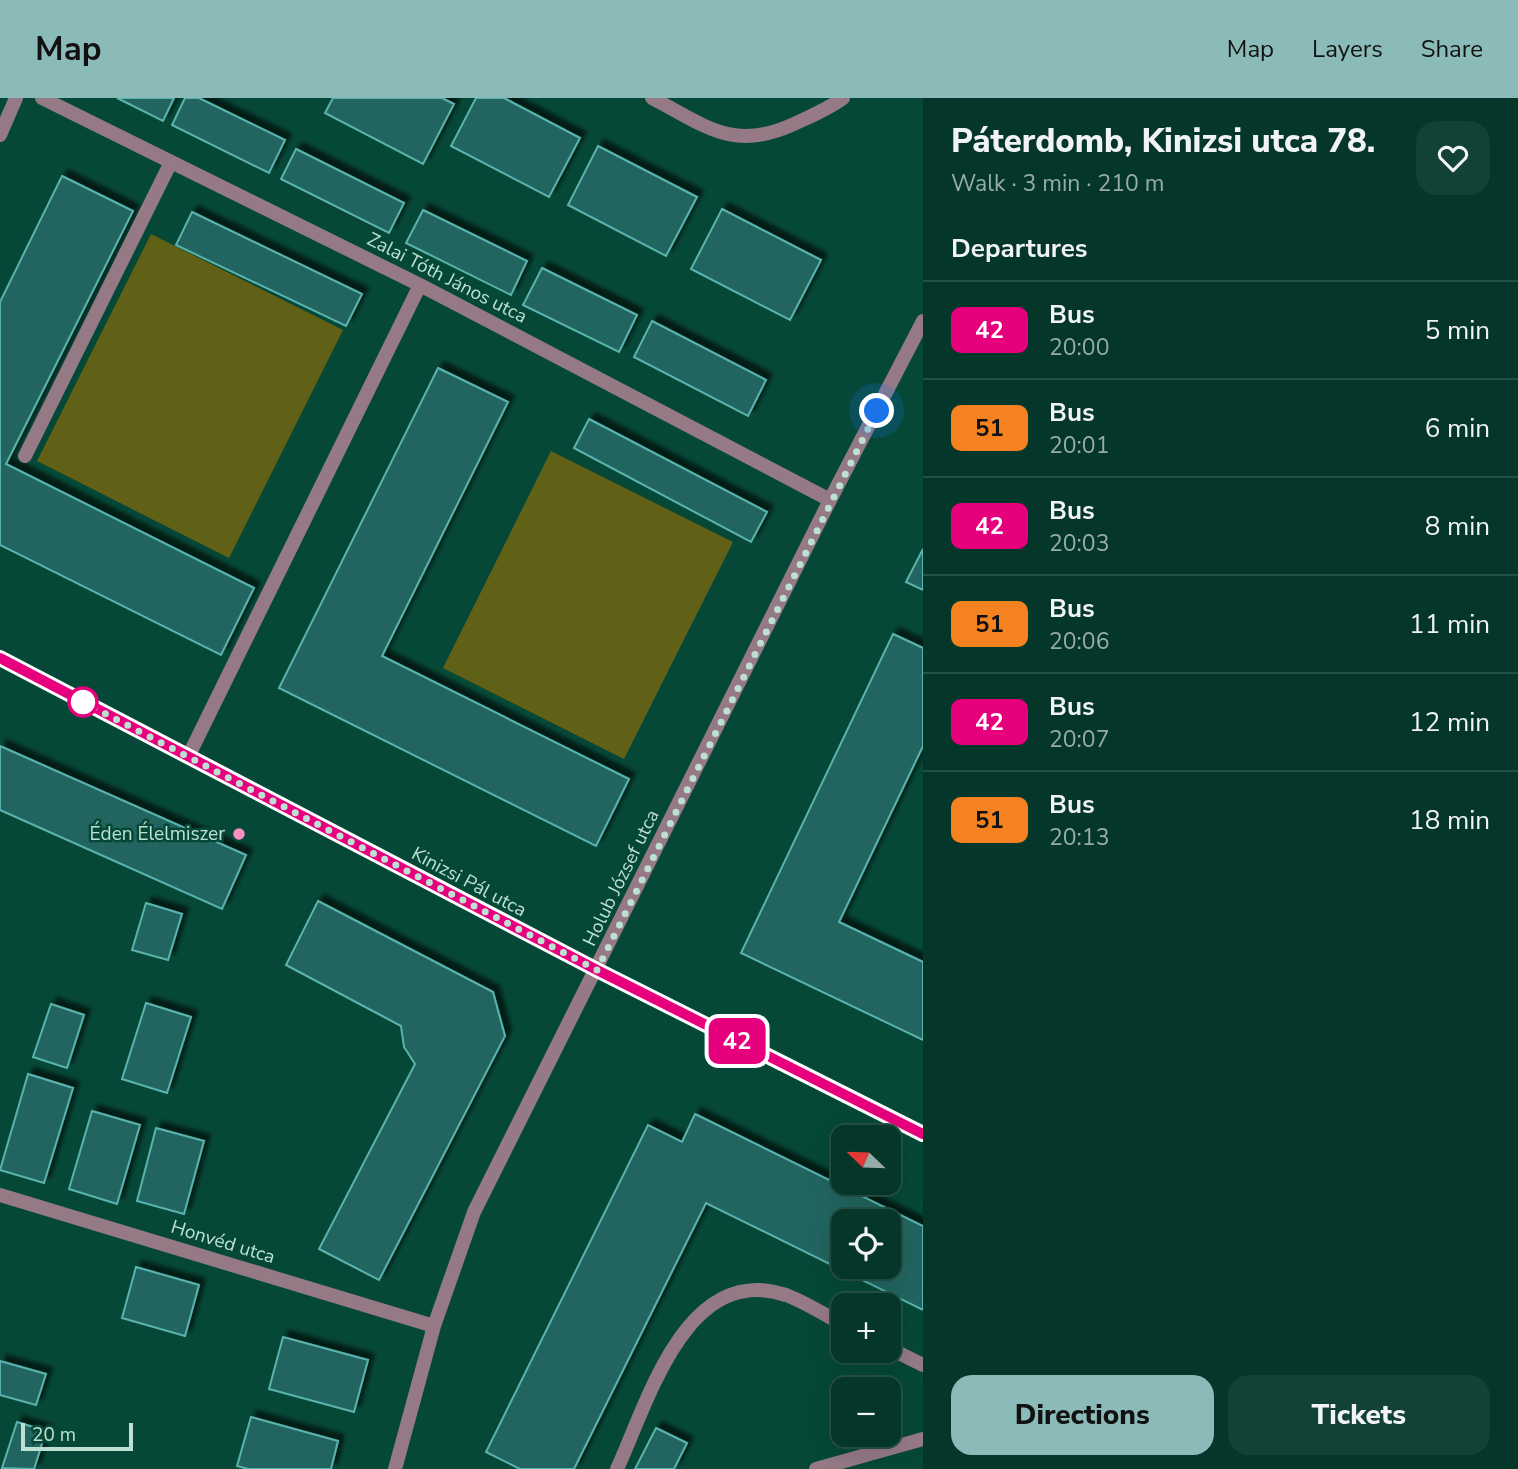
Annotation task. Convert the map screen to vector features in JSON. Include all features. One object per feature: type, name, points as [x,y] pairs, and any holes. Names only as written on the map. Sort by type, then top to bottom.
[{"type":"street","points":[[0,135],[16,98]]},
{"type":"street","name":"Zalai Tóth János utca","points":[[42,98],[420,285],[830,500]]},
{"type":"street","points":[[652,98],[709,128],[733,137],[750,138],[772,134],[843,98]]},
{"type":"street","points":[[24,456],[171,162]]},
{"type":"street","points":[[188,757],[420,285]]},
{"type":"street","name":"Holub József utca","points":[[395,1469],[434,1326],[474,1212],[830,500],[923,321]]},
{"type":"street","name":"Kinizsi Pál utca","points":[[0,658],[597,970],[923,1134]]},
{"type":"street","name":"Honvéd utca","points":[[0,1195],[434,1326]]},
{"type":"street","points":[[617,1469],[676,1342],[692,1319],[710,1303],[759,1290],[786,1295],[831,1318]]},
{"type":"street","points":[[901,1354],[923,1365]]},
{"type":"street","points":[[816,1469],[923,1439]]},
{"type":"shaded area","points":[[151,234],[343,330],[229,558],[37,461]]},
{"type":"shaded area","points":[[551,451],[733,542],[624,759],[443,668]]},
{"type":"building","points":[[117,98],[174,98],[163,121]]},
{"type":"building","points":[[185,98],[199,98],[285,140],[269,173],[172,125]]},
{"type":"building","points":[[333,98],[442,98],[454,104],[423,164],[325,113]]},
{"type":"building","points":[[476,98],[504,98],[580,138],[549,197],[451,146]]},
{"type":"building","points":[[598,146],[697,197],[666,256],[568,205]]},
{"type":"building","points":[[296,149],[404,203],[389,233],[281,179]]},
{"type":"building","points":[[62,176],[133,211],[6,464],[254,588],[221,655],[0,545],[0,302]]},
{"type":"building","points":[[722,209],[821,260],[790,320],[691,269]]},
{"type":"building","points":[[423,210],[527,261],[511,295],[406,243]]},
{"type":"building","points":[[192,212],[362,294],[346,326],[176,245]]},
{"type":"building","points":[[542,268],[637,315],[619,352],[523,305]]},
{"type":"building","points":[[652,321],[766,380],[748,416],[634,357]]},
{"type":"building","points":[[438,368],[508,402],[382,656],[629,779],[596,846],[279,688]]},
{"type":"building","points":[[589,419],[767,512],[751,542],[574,448]]},
{"type":"building","points":[[923,549],[923,590],[906,582]]},
{"type":"building","points":[[893,634],[923,648],[923,746],[839,922],[923,962],[923,1040],[741,953]]},
{"type":"building","points":[[0,746],[246,855],[222,909],[0,810]]},
{"type":"building","points":[[318,901],[493,992],[505,1036],[379,1280],[319,1249],[415,1064],[404,1047],[401,1026],[286,965]]},
{"type":"building","points":[[146,903],[182,914],[168,960],[132,950]]},
{"type":"building","points":[[146,1003],[191,1017],[167,1093],[122,1079]]},
{"type":"building","points":[[51,1004],[84,1015],[67,1068],[33,1057]]},
{"type":"building","points":[[28,1074],[73,1088],[44,1183],[0,1170]]},
{"type":"building","points":[[92,1111],[140,1125],[117,1204],[69,1189]]},
{"type":"building","points":[[695,1114],[831,1181],[831,1195],[860,1195],[888,1209],[831,1209],[831,1265],[706,1203],[574,1469],[520,1469],[486,1452],[648,1125],[682,1142]]},
{"type":"building","points":[[156,1128],[204,1141],[184,1214],[137,1201]]},
{"type":"building","points":[[901,1215],[923,1226],[923,1310],[901,1299],[901,1293],[889,1293],[860,1279],[901,1279]]},
{"type":"building","points":[[136,1267],[199,1285],[185,1336],[122,1318]]},
{"type":"building","points":[[283,1337],[368,1360],[354,1412],[269,1389]]},
{"type":"building","points":[[0,1361],[46,1374],[36,1405],[0,1395]]},
{"type":"building","points":[[251,1417],[338,1441],[331,1469],[248,1469],[237,1466]]},
{"type":"building","points":[[17,1422],[46,1431],[34,1469],[2,1468]]},
{"type":"building","points":[[656,1428],[687,1443],[674,1469],[635,1469]]},
{"type":"bus line","name":"42","points":[[0,658],[597,970],[923,1134]]},
{"type":"place","name":"Éden Élelmiszer","points":[[239,834]]},
{"type":"route","points":[[83,702],[597,970],[830,500],[877,411]]}]
